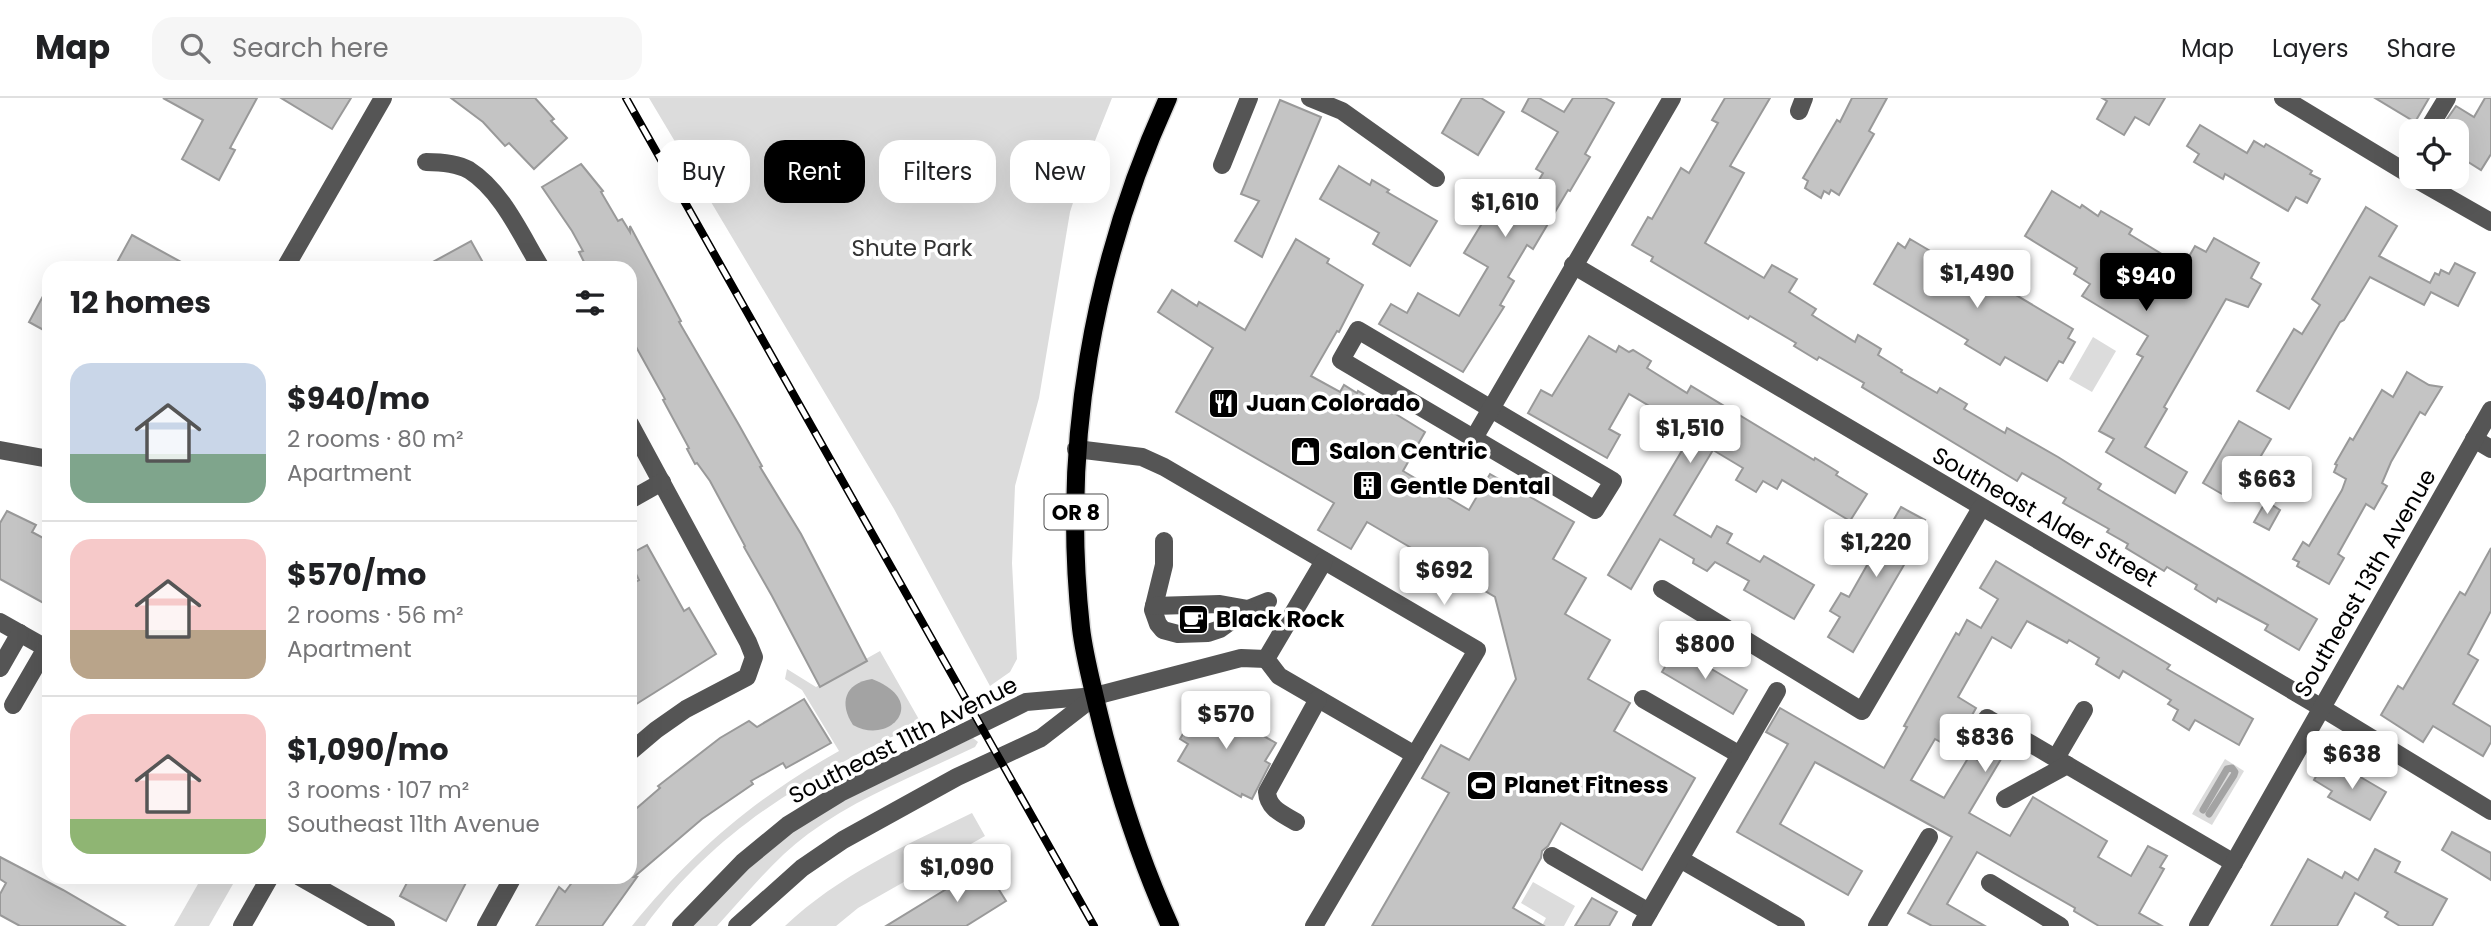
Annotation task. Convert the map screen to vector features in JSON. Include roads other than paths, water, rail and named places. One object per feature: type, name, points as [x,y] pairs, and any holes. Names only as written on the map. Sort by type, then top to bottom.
[{"type":"main road","name":"OR 8","points":[[1168,98],[1138,167],[1103,279],[1087,359],[1076,449],[1076,551],[1083,639],[1115,780],[1136,843],[1170,926]]},
{"type":"street","points":[[289,261],[383,98]]},
{"type":"street","points":[[1222,164],[1249,98]]},
{"type":"street","points":[[1310,98],[1342,111],[1436,178]]},
{"type":"street","points":[[1474,438],[1672,98]]},
{"type":"street","points":[[2283,98],[2399,165]]},
{"type":"street","points":[[2434,119],[2446,98]]},
{"type":"street","points":[[426,162],[444,162],[468,170],[493,191],[537,261]]},
{"type":"street","points":[[2439,189],[2491,222]]},
{"type":"street","name":"Southeast Alder Street","points":[[1573,265],[2322,708],[2491,811]]},
{"type":"street","points":[[1358,330],[1612,481],[1595,510],[1474,438],[1341,359],[1358,330]]},
{"type":"street","name":"Southeast 13th Avenue","points":[[2198,926],[2491,410]]},
{"type":"street","points":[[637,437],[754,657],[747,677],[686,709],[637,746]]},
{"type":"street","points":[[2474,439],[2491,449]]},
{"type":"street","points":[[1076,449],[1142,457],[1164,467],[1477,650],[1314,926]]},
{"type":"street","points":[[0,450],[42,458]]},
{"type":"street","points":[[637,496],[662,482]]},
{"type":"street","points":[[1662,589],[1862,711],[1981,508]]},
{"type":"street","points":[[1164,541],[1164,565],[1154,617],[1158,624],[1170,633],[1208,633],[1220,629],[1248,609],[1268,601]]},
{"type":"street","points":[[1266,659],[1324,561]]},
{"type":"street","points":[[1154,607],[1220,604],[1248,609]]},
{"type":"street","points":[[0,622],[42,644]]},
{"type":"street","points":[[0,668],[23,635]]},
{"type":"street","points":[[13,705],[42,655]]},
{"type":"street","points":[[737,926],[802,868],[843,840],[957,777],[1041,738],[1095,696],[1241,658],[1266,659]]},
{"type":"street","points":[[1266,659],[1279,676],[1415,755]]},
{"type":"street","points":[[1552,856],[1645,919],[1777,691]]},
{"type":"street","name":"Southeast 11th Avenue","points":[[681,926],[743,862],[788,825],[840,793],[1026,702],[1095,696]]},
{"type":"street","points":[[1296,822],[1272,807],[1267,792],[1318,699]]},
{"type":"street","points":[[1643,699],[1740,755]]},
{"type":"street","points":[[2005,799],[2062,762],[2084,710]]},
{"type":"street","points":[[1987,718],[2234,863]]},
{"type":"street","points":[[1877,926],[1929,837]]},
{"type":"street","points":[[1680,859],[1796,926]]},
{"type":"street","points":[[1990,883],[2060,926]]},
{"type":"street","points":[[242,926],[266,884]]},
{"type":"street","points":[[312,884],[386,926]]},
{"type":"street","points":[[485,926],[509,884]]},
{"type":"waterway","points":[[2203,810],[2227,769],[2232,768],[2234,775],[2209,814]]},
{"type":"railway","points":[[626,98],[1094,926]]},
{"type":"place","name":"Juan Colorado","points":[[1223,403]]},
{"type":"place","name":"Salon Centric","points":[[1306,451]]},
{"type":"place","name":"Gentle Dental","points":[[1367,486]]},
{"type":"place","name":"Black Rock","points":[[1193,619]]},
{"type":"place","name":"Planet Fitness","points":[[1481,785]]},
{"type":"park label","name":"Shute Park","points":[[912,248]]}]
